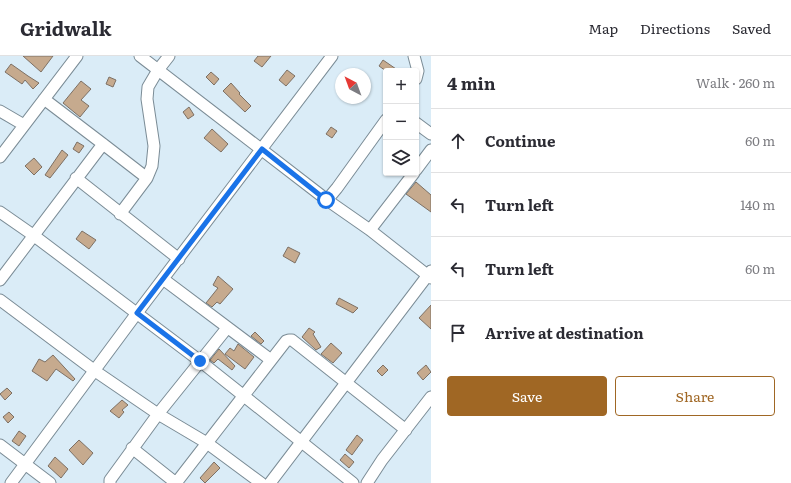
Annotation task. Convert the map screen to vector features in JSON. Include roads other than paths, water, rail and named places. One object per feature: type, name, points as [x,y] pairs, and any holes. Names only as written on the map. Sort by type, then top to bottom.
[{"type":"street","points":[[0,157],[77,56]]},
{"type":"street","points":[[140,56],[326,200],[370,230],[430,275],[270,483]]},
{"type":"street","points":[[120,214],[148,178],[152,166],[154,146],[147,99],[148,87],[158,70],[169,56]]},
{"type":"street","points":[[11,483],[26,465],[137,313],[332,56]]},
{"type":"street","points":[[414,56],[417,68]]},
{"type":"street","points":[[44,99],[148,178]]},
{"type":"street","points":[[0,111],[24,125]]},
{"type":"street","points":[[326,200],[337,188],[383,124]]},
{"type":"street","points":[[419,125],[431,134]]},
{"type":"street","points":[[0,280],[103,144]]},
{"type":"street","points":[[419,166],[431,150]]},
{"type":"street","points":[[370,230],[412,176]]},
{"type":"street","points":[[76,178],[179,259]]},
{"type":"street","points":[[0,212],[34,235],[200,361],[353,483]]},
{"type":"street","points":[[163,279],[271,360]]},
{"type":"street","points":[[0,300],[95,371],[158,414],[206,443],[261,483]]},
{"type":"street","points":[[110,483],[110,480],[132,448],[227,328]]},
{"type":"street","points":[[132,448],[176,483],[242,396],[286,341],[289,340],[292,340],[406,430]]},
{"type":"street","points":[[367,483],[431,397]]},
{"type":"street","points":[[0,445],[50,483]]}]
